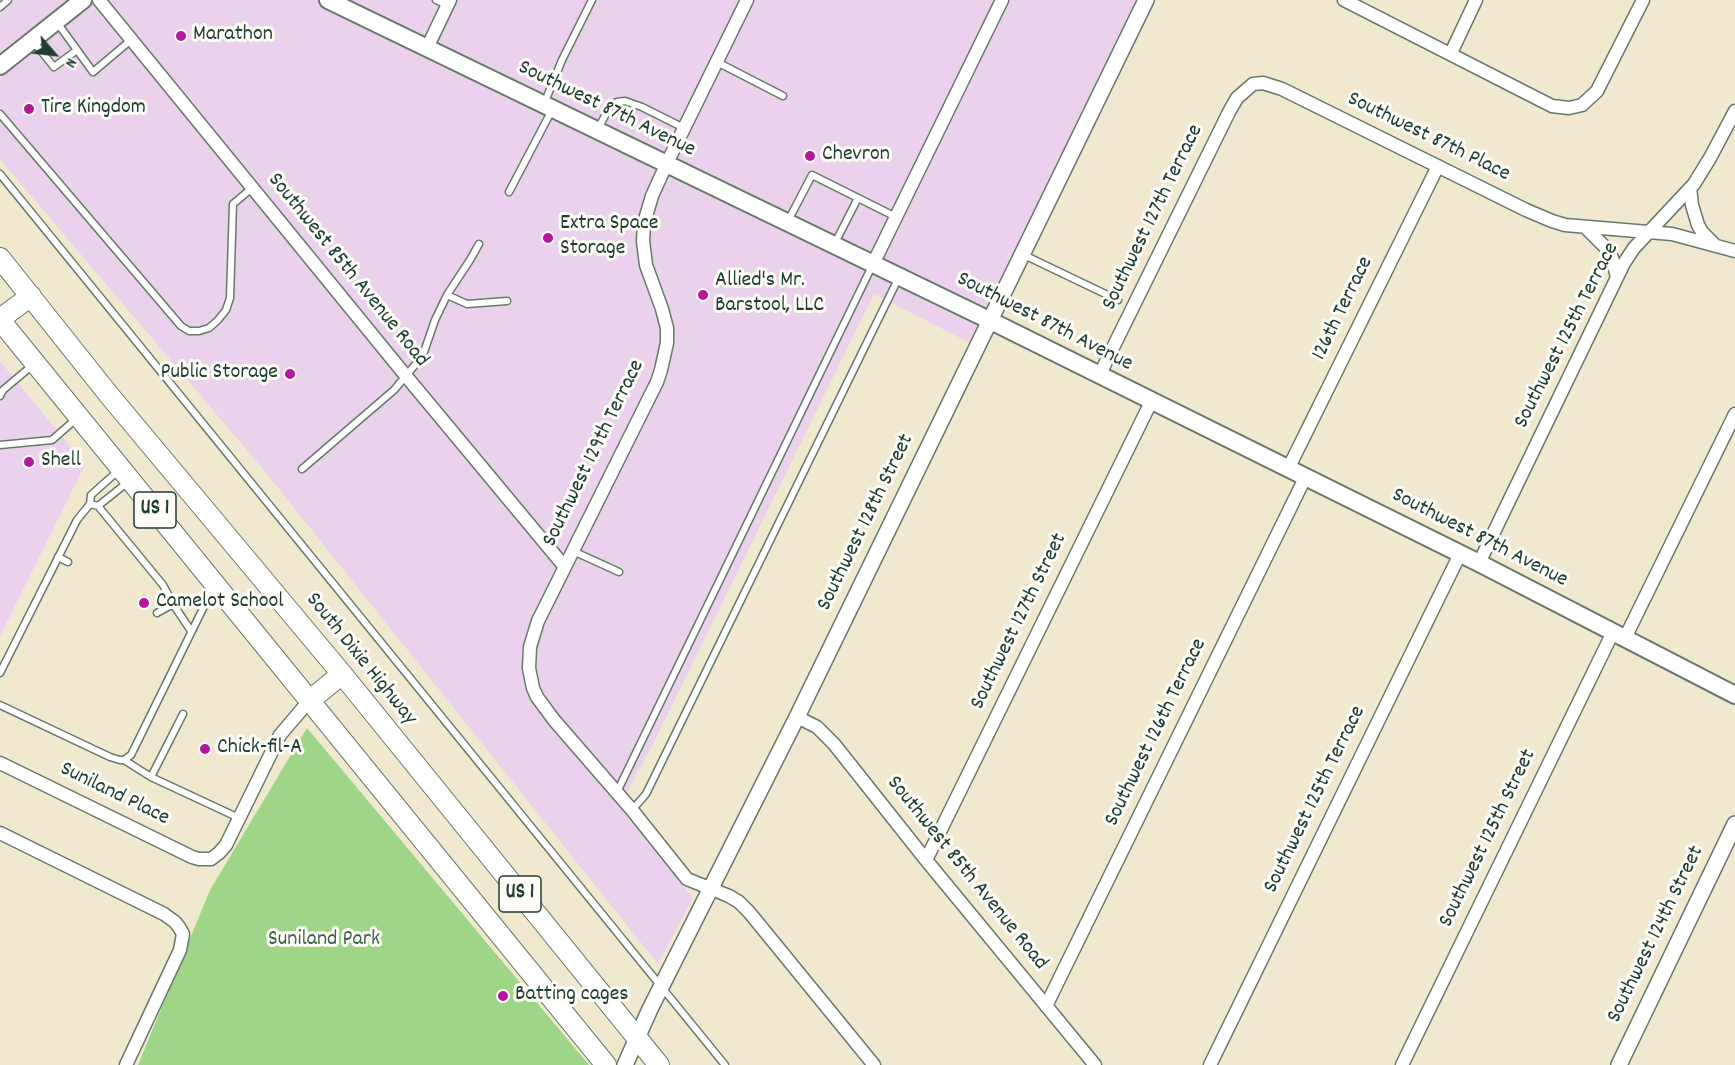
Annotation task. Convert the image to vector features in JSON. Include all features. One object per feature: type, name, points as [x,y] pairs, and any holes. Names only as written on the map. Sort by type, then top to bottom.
[{"type":"highway","name":"South Dixie Highway","points":[[0,258],[109,395],[342,674],[659,1065]]},
{"type":"highway","points":[[0,320],[31,296]]},
{"type":"highway","name":"US 1","points":[[0,320],[606,1065]]},
{"type":"highway","points":[[309,701],[342,674]]},
{"type":"main road","points":[[0,66],[83,0]]},
{"type":"main road","name":"Southwest 87th Avenue","points":[[328,0],[990,321],[1479,563],[1735,695]]},
{"type":"street","name":"Southwest 85th Avenue Road","points":[[99,0],[405,376],[564,567]]},
{"type":"street","name":"Southwest 129th Terrace","points":[[617,793],[537,698],[530,678],[529,657],[538,621],[657,382],[664,358],[667,335],[666,320],[646,265],[643,233],[650,203],[666,165],[747,0]]},
{"type":"street","points":[[873,264],[1002,0]]},
{"type":"street","name":"Southwest 128th Street","points":[[625,1065],[636,1038],[797,717],[1146,0]]},
{"type":"street","points":[[1344,0],[1552,106],[1569,108],[1582,105],[1601,85],[1643,0]]},
{"type":"street","points":[[1450,53],[1476,0]]},
{"type":"street","points":[[427,48],[449,3]]},
{"type":"street","name":"Southwest 87th Place","points":[[1253,84],[1274,85],[1537,215],[1565,225],[1672,234],[1735,251]]},
{"type":"street","name":"Southwest 127th Terrace","points":[[1099,376],[1229,112],[1238,98],[1253,84]]},
{"type":"street","name":"Southwest 125th Terrace","points":[[1479,563],[1617,277],[1629,256],[1649,231],[1689,188],[1710,158],[1735,111]]},
{"type":"street","name":"126th Terrace","points":[[1288,469],[1438,166]]},
{"type":"street","points":[[1689,188],[1698,225],[1715,245]]},
{"type":"street","points":[[1585,226],[1607,249],[1617,277]]},
{"type":"street","name":"Southwest 127th Street","points":[[926,860],[1151,402]]},
{"type":"street","name":"Southwest 125th Street","points":[[1402,1065],[1619,635],[1735,414]]},
{"type":"street","name":"Southwest 126th Terrace","points":[[1046,1006],[1305,478]]},
{"type":"street","name":"Southwest 125th Terrace","points":[[1210,1065],[1460,554]]},
{"type":"street","points":[[239,818],[279,735],[309,701]]},
{"type":"street","name":"Southwest 85th Avenue Road","points":[[797,717],[817,727],[834,744],[1095,1065]]},
{"type":"street","name":"Suniland Place","points":[[0,763],[199,859],[211,859],[223,849],[239,818]]},
{"type":"street","points":[[617,793],[687,879],[729,896],[749,912],[874,1065]]},
{"type":"street","name":"Southwest 124th Street","points":[[1619,1065],[1735,824]]},
{"type":"street","points":[[0,833],[164,914],[175,922],[183,934],[180,950],[126,1065]]},
{"type":"lane","points":[[0,7],[9,0]]},
{"type":"lane","points":[[436,0],[449,3]]},
{"type":"lane","points":[[509,192],[548,107],[562,60],[592,0]]},
{"type":"lane","points":[[56,21],[93,72],[132,40]]},
{"type":"lane","points":[[32,40],[54,67],[77,50]]},
{"type":"lane","points":[[717,62],[783,96]]},
{"type":"lane","points":[[597,131],[610,106],[625,101],[684,128]]},
{"type":"lane","points":[[0,114],[182,326],[189,331],[209,328],[226,310],[230,298],[233,204],[252,188]]},
{"type":"lane","points":[[0,174],[726,1065]]},
{"type":"lane","points":[[787,222],[812,175],[897,217]]},
{"type":"lane","points":[[834,244],[858,198]]},
{"type":"lane","points":[[302,469],[394,390],[423,355],[435,320],[447,295],[470,261],[478,243]]},
{"type":"lane","points":[[1023,254],[1118,300]]},
{"type":"lane","points":[[617,793],[873,264]]},
{"type":"lane","points":[[632,810],[646,794],[900,277]]},
{"type":"lane","points":[[447,295],[467,304],[507,301]]},
{"type":"lane","points":[[1,391],[34,363]]},
{"type":"lane","points":[[0,445],[52,440],[79,417]]},
{"type":"lane","points":[[0,673],[80,515],[90,504],[91,495],[125,474]]},
{"type":"lane","points":[[98,506],[125,474]]},
{"type":"lane","points":[[90,504],[98,506],[163,585],[172,604],[191,631]]},
{"type":"lane","points":[[572,551],[619,572]]},
{"type":"lane","points":[[58,557],[68,562]]},
{"type":"lane","points":[[124,760],[131,755],[215,584]]},
{"type":"lane","points":[[157,613],[172,604]]},
{"type":"lane","points":[[0,705],[110,758],[124,760],[152,777],[239,818]]},
{"type":"lane","points":[[152,777],[183,714]]},
{"type":"shaded area","points":[[0,0],[1137,0],[970,343],[874,294],[648,754],[619,806],[693,898],[658,964],[263,469],[0,159]]},
{"type":"shaded area","points":[[0,361],[85,465],[0,636]]},
{"type":"green space","name":"Suniland Park","points":[[307,728],[589,1065],[138,1065],[210,890]]},
{"type":"place","name":"Marathon","points":[[181,36]]},
{"type":"place","name":"Tire Kingdom","points":[[29,109]]},
{"type":"place","name":"Chevron","points":[[810,156]]},
{"type":"place","name":"Extra Space Storage","points":[[548,238]]},
{"type":"place","name":"Allied's Mr. Barstool, LLC","points":[[703,295]]},
{"type":"place","name":"Public Storage","points":[[290,374]]},
{"type":"place","name":"Shell","points":[[29,462]]},
{"type":"place","name":"Camelot School","points":[[144,603]]},
{"type":"place","name":"Chick-fil-A","points":[[205,749]]},
{"type":"place","name":"Batting cages","points":[[503,996]]}]
